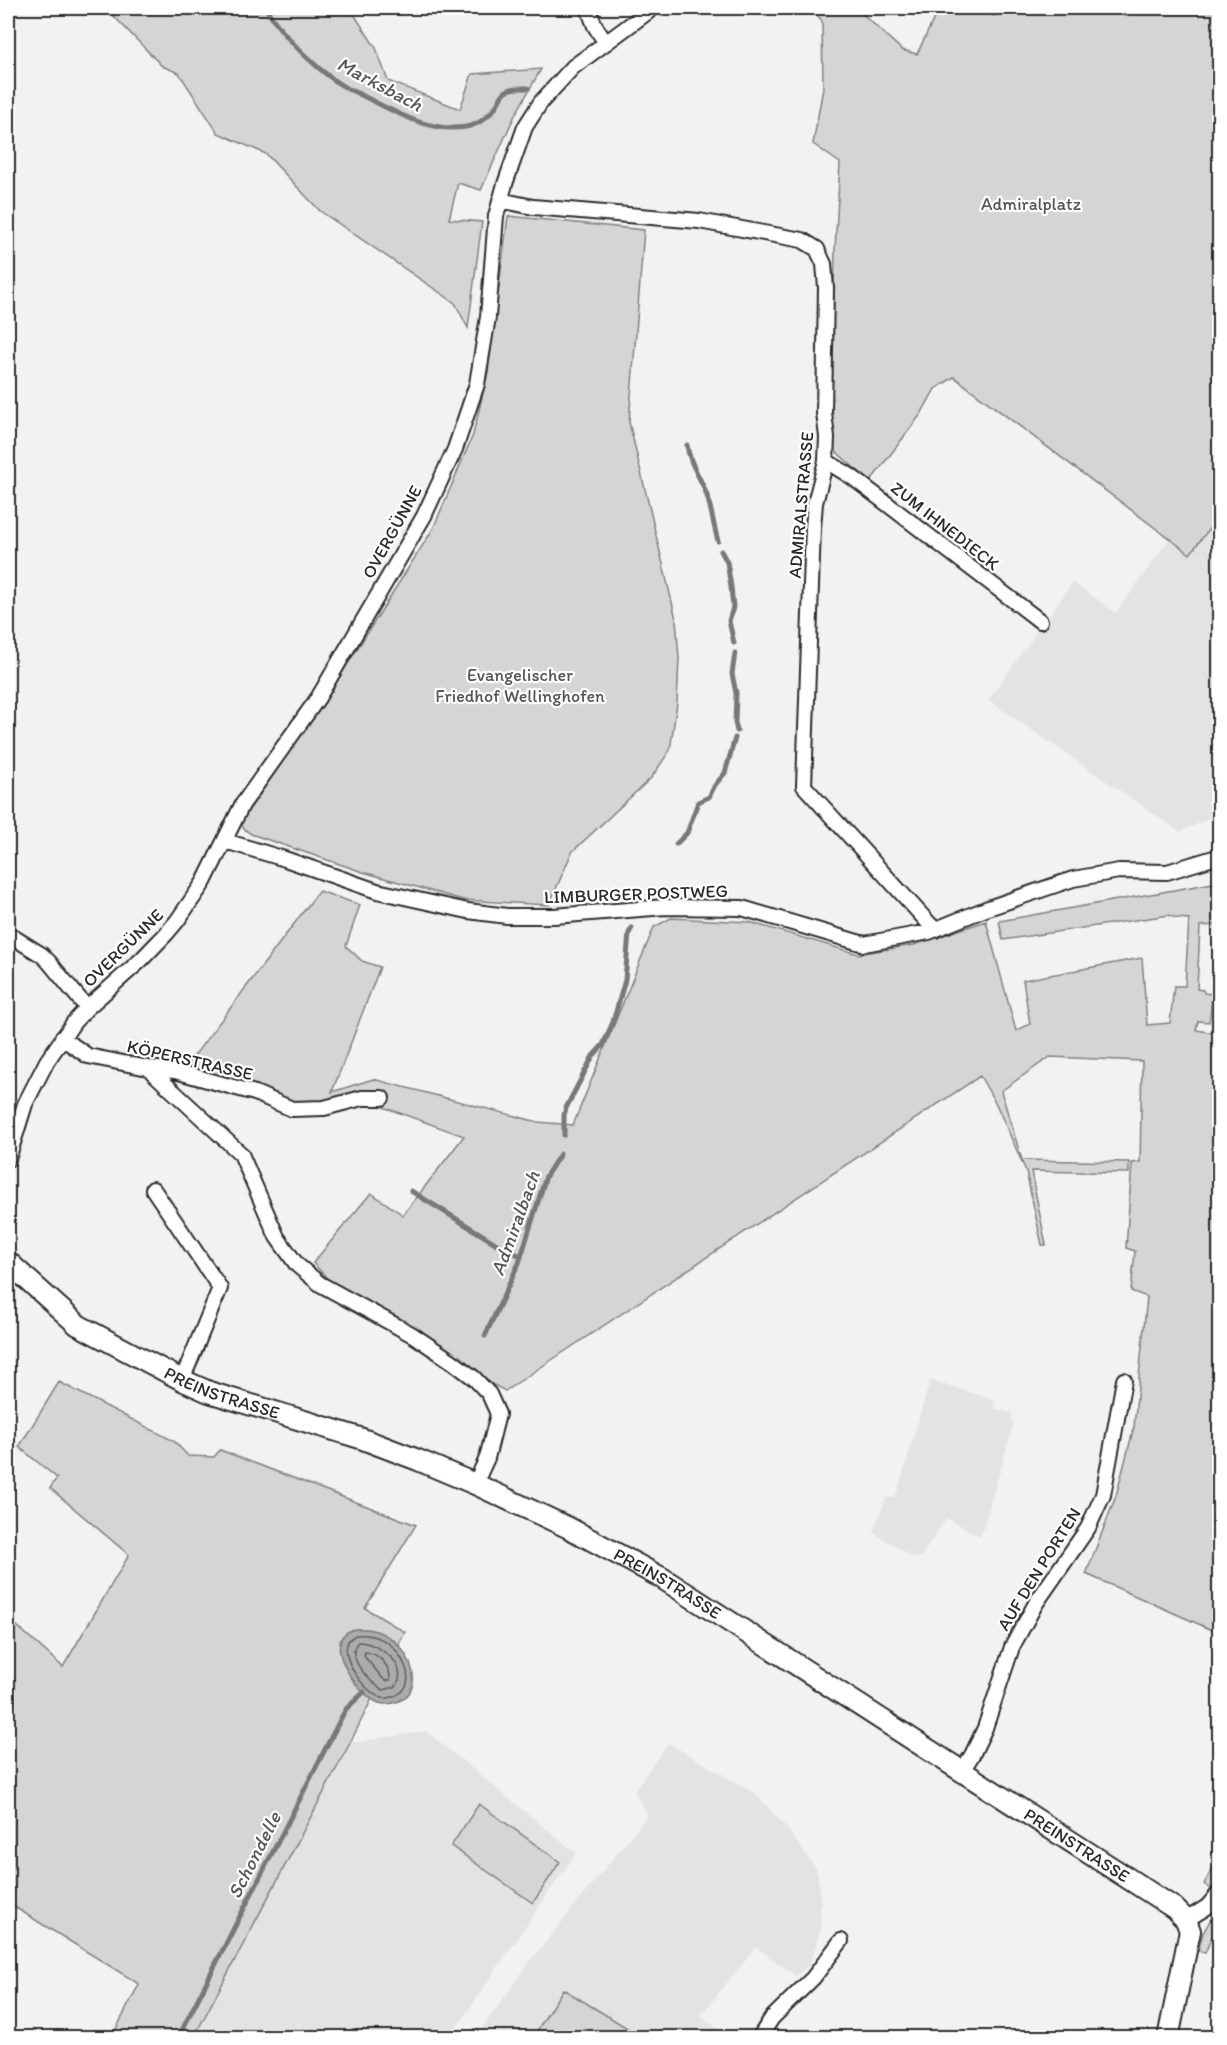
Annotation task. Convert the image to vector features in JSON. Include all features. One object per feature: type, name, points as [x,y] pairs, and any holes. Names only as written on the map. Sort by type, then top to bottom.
[{"type":"street","points":[[588,8],[605,42]]},
{"type":"street","name":"OVERGÜNNE","points":[[8,1159],[25,1104],[47,1061],[62,1038],[87,1008],[141,960],[177,921],[204,882],[242,805],[318,698],[424,516],[455,449],[477,384],[488,317],[496,216],[525,127],[541,102],[573,67],[653,8]]},
{"type":"street","name":"ADMIRALSTRASSE","points":[[500,200],[533,207],[699,221],[802,240],[817,249],[824,264],[826,288],[824,413],[827,437],[826,461],[815,503],[813,528],[804,786],[934,930]]},
{"type":"street","name":"ZUM IHNEDIECK","points":[[826,461],[852,477],[1040,621]]},
{"type":"street","name":"LIMBURGER POSTWEG","points":[[225,841],[285,858],[377,891],[468,911],[507,916],[554,916],[665,907],[742,908],[864,944],[934,930],[988,908],[1073,879],[1119,871],[1167,872],[1220,856]]},
{"type":"street","points":[[8,934],[50,962],[87,1008]]},
{"type":"street","name":"KÖPERSTRASSE","points":[[62,1038],[88,1056],[175,1071],[255,1093],[291,1109],[324,1108],[362,1098],[382,1098]]},
{"type":"street","points":[[148,1068],[241,1154],[278,1237],[297,1264],[330,1289],[413,1335],[453,1362],[474,1378],[489,1394],[498,1414],[487,1458],[476,1484]]},
{"type":"street","points":[[153,1188],[220,1288],[182,1380]]},
{"type":"street","name":"PREINSTRASSE","points":[[8,1262],[78,1325],[182,1380],[219,1395],[360,1438],[476,1484],[577,1532],[662,1578],[1174,1908],[1186,1920]]},
{"type":"street","name":"AUF DEN PORTEN","points":[[962,1771],[985,1728],[1012,1647],[1036,1603],[1088,1528],[1104,1495],[1124,1380]]},
{"type":"street","points":[[1168,2037],[1188,1945],[1190,1931],[1186,1920],[1207,1907],[1220,1893]]},
{"type":"street","points":[[759,2037],[772,2018],[813,1978],[841,1941]]},
{"type":"shaded area","points":[[1213,525],[1219,527],[1219,814],[1180,832],[988,700],[1073,582],[1116,613],[1169,539],[1190,554]]},
{"type":"shaded area","points":[[930,1380],[995,1400],[993,1408],[1013,1413],[1011,1421],[1014,1423],[981,1535],[947,1518],[920,1558],[914,1558],[873,1532],[886,1498],[894,1498],[898,1490]]},
{"type":"shaded area","points":[[426,1731],[576,1853],[450,2037],[194,2038],[350,1743]]},
{"type":"shaded area","points":[[668,1743],[756,1794],[784,1825],[816,1868],[820,1889],[821,1929],[810,1964],[796,1976],[756,1947],[701,2015],[727,2037],[475,2038],[531,1960],[648,1815],[634,1791]]},
{"type":"green space","points":[[106,8],[350,8],[376,48],[388,81],[460,109],[472,74],[541,69],[514,117],[481,190],[458,183],[449,219],[482,222],[468,328],[455,303],[320,211],[266,154],[218,133],[179,73],[162,66]]},
{"type":"green space","name":"Admiralplatz","points":[[812,8],[856,8],[902,50],[917,54],[939,8],[984,8],[993,16],[1018,8],[1219,8],[1219,527],[1212,525],[1190,554],[954,377],[935,389],[921,414],[870,482],[830,446],[835,250],[840,163],[813,144],[823,88],[822,21]]},
{"type":"green space","name":"Evangelischer Friedhof Wellinghofen","points":[[508,216],[644,230],[629,422],[676,619],[679,658],[677,703],[670,750],[652,777],[572,852],[549,905],[463,900],[363,872],[251,834],[243,828],[241,821],[323,703],[433,529],[473,435],[488,372]]},
{"type":"green space","points":[[1219,882],[1219,925],[1200,926],[1197,989],[1213,994],[1209,1022],[1198,1021],[1196,1030],[1220,1034],[1219,1633],[1086,1574],[1116,1496],[1134,1427],[1147,1297],[1131,1291],[1135,1251],[1126,1248],[1132,1163],[1140,1162],[1142,1061],[1050,1057],[1001,1091],[1022,1160],[1129,1162],[1129,1173],[1031,1171],[1046,1245],[1042,1245],[1026,1171],[996,1104],[980,1076],[505,1391],[465,1370],[336,1288],[313,1263],[371,1193],[403,1215],[464,1136],[358,1098],[293,1106],[181,1073],[319,891],[360,905],[346,946],[362,961],[380,967],[332,1092],[373,1079],[538,1122],[573,1125],[654,927],[671,918],[749,922],[858,954],[914,945],[986,921],[1016,1031],[1030,1024],[1023,980],[1142,958],[1147,1025],[1170,1023],[1174,986],[1185,986],[1189,919],[1169,915],[1003,940],[999,921]]},
{"type":"green space","points":[[59,1382],[174,1441],[188,1456],[214,1457],[220,1450],[416,1525],[365,1608],[405,1632],[350,1743],[194,2037],[112,2037],[139,1984],[8,1903],[8,1618],[63,1667],[129,1555],[50,1488],[57,1478],[19,1447]]},
{"type":"green space","points":[[479,1804],[560,1862],[533,1903],[451,1846]]},
{"type":"green space","points":[[1217,1861],[1219,1862],[1219,1878],[1213,1890],[1204,1884]]},
{"type":"green space","points":[[1211,1919],[1218,1922],[1205,1953],[1198,1951],[1203,1933]]},
{"type":"green space","points":[[563,1989],[642,2037],[533,2037]]},
{"type":"water","points":[[355,1629],[369,1629],[382,1633],[403,1650],[412,1668],[413,1677],[408,1694],[401,1700],[385,1704],[379,1703],[361,1690],[352,1679],[340,1655],[340,1643],[344,1634]]},
{"type":"waterway","name":"Marksbach","points":[[266,8],[280,29],[299,49],[318,68],[338,83],[402,115],[427,124],[453,128],[471,126],[489,115],[505,92],[528,88]]},
{"type":"waterway","name":"Admiralbach","points":[[687,445],[690,459],[708,499],[718,541]]},
{"type":"waterway","name":"Admiralbach","points":[[721,551],[727,562],[731,587],[733,607],[729,621],[734,643]]},
{"type":"waterway","name":"Admiralbach","points":[[735,653],[732,674],[736,693],[737,731]]},
{"type":"waterway","name":"Admiralbach","points":[[676,844],[687,833],[698,802],[709,797],[725,773],[735,738]]},
{"type":"waterway","name":"Admiralbach","points":[[564,1135],[566,1108],[593,1056],[603,1045],[613,1022],[625,980],[629,933],[632,928]]},
{"type":"waterway","name":"Admiralbach","points":[[485,1336],[519,1263],[546,1176],[560,1154]]},
{"type":"waterway","points":[[411,1191],[505,1249],[521,1256]]},
{"type":"waterway","name":"Schondelle","points":[[178,2038],[341,1718],[346,1709],[364,1692]]}]
